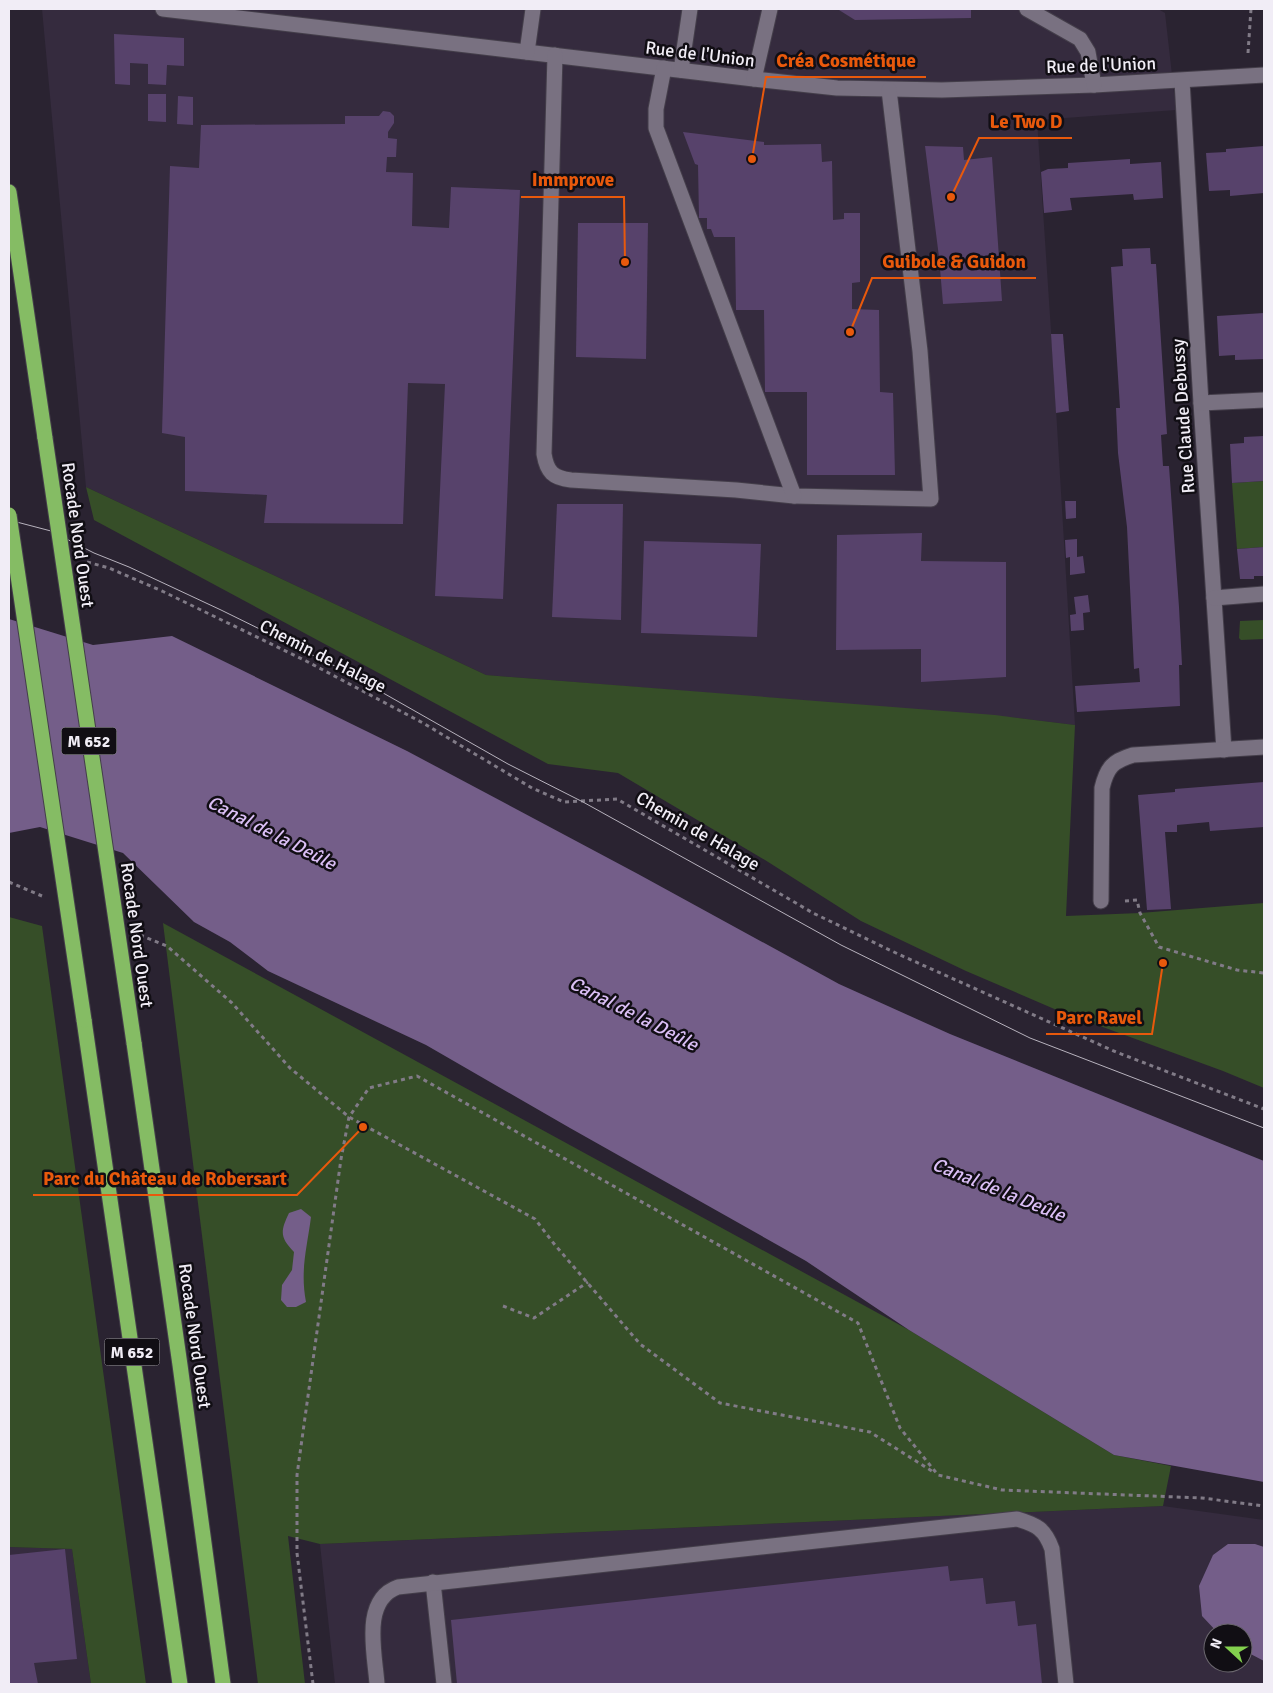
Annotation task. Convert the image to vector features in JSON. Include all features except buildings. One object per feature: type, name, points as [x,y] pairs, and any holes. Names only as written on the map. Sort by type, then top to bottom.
[{"type":"highway","name":"Rocade Nord Ouest","points":[[9,192],[134,1043],[223,1684]]},
{"type":"highway","name":"M 652","points":[[9,515],[180,1684]]},
{"type":"street","name":"Rue de l'Union","points":[[163,9],[817,86],[890,90],[942,90],[1182,81],[1264,74]]},
{"type":"street","points":[[527,52],[533,9]]},
{"type":"street","points":[[681,70],[690,9]]},
{"type":"street","points":[[754,80],[770,9]]},
{"type":"street","points":[[1027,9],[1080,39],[1088,52],[1094,85]]},
{"type":"street","points":[[555,55],[544,454],[549,470],[556,476],[571,480],[736,490],[794,496],[931,499],[920,351],[890,90]]},
{"type":"street","points":[[664,68],[656,109],[656,128],[794,496]]},
{"type":"street","name":"Rue Claude Debussy","points":[[1182,81],[1224,750]]},
{"type":"street","points":[[1201,403],[1264,400]]},
{"type":"street","points":[[1214,598],[1264,594]]},
{"type":"street","points":[[1102,901],[1102,788],[1106,774],[1112,764],[1122,758],[1133,756],[1264,748]]},
{"type":"street","points":[[377,1684],[372,1626],[376,1605],[390,1589],[433,1582],[1017,1519],[1031,1523],[1042,1530],[1048,1538],[1052,1549],[1066,1684]]},
{"type":"street","points":[[433,1582],[444,1684]]},
{"type":"path","points":[[1246,76],[1251,9]]},
{"type":"path","name":"Chemin de Halage","points":[[85,562],[109,568],[162,591],[306,661],[423,724],[532,788],[564,802],[617,800],[813,913],[898,954],[1116,1052],[1264,1109]]},
{"type":"path","points":[[9,882],[44,896]]},
{"type":"path","points":[[1102,901],[1137,900],[1140,913],[1159,947],[1237,970],[1264,973]]},
{"type":"path","points":[[132,932],[167,946],[232,1003],[290,1068],[349,1117],[535,1219],[640,1344],[720,1403],[870,1432],[938,1475],[1002,1490],[1202,1498],[1264,1506]]},
{"type":"path","points":[[313,1684],[298,1552],[297,1475],[341,1160],[349,1117],[369,1088],[417,1076],[858,1323],[900,1428],[938,1475]]},
{"type":"path","points":[[503,1306],[534,1318],[588,1282]]},
{"type":"shaded area","points":[[42,9],[1158,9],[1165,13],[1176,110],[1037,120],[1075,725],[1017,718],[486,675],[86,487]]},
{"type":"shaded area","points":[[1163,1506],[1264,1520],[1264,1684],[335,1684],[320,1544]]},
{"type":"shaded area","points":[[9,1547],[72,1549],[91,1684],[9,1684]]},
{"type":"green space","points":[[1264,481],[1264,547],[1237,549],[1232,483]]},
{"type":"green space","points":[[86,487],[486,675],[995,715],[1075,725],[1066,916],[1140,913],[1264,903],[1264,1088],[1059,1011],[966,971],[861,921],[765,860],[618,773],[548,764],[94,520]]},
{"type":"green space","points":[[1264,620],[1264,639],[1241,640],[1239,638],[1240,621]]},
{"type":"green space","points":[[9,917],[42,926],[146,1684],[91,1684],[72,1549],[9,1547]]},
{"type":"green space","points":[[163,923],[909,1330],[1114,1455],[1171,1466],[1163,1506],[320,1544],[288,1536],[305,1684],[258,1684]]},
{"type":"water","name":"Canal de la Deûle","points":[[9,619],[93,645],[172,636],[407,751],[839,984],[950,1034],[1264,1161],[1264,1482],[1114,1455],[909,1330],[806,1261],[426,1045],[268,971],[230,942],[194,922],[123,853],[40,827],[9,833]]},
{"type":"water","points":[[301,1209],[311,1217],[304,1269],[306,1302],[296,1307],[287,1307],[281,1300],[282,1285],[292,1270],[294,1252],[284,1238],[283,1230],[289,1213]]},
{"type":"water","points":[[1228,1544],[1255,1544],[1264,1547],[1264,1661],[1253,1655],[1253,1623],[1209,1623],[1202,1616],[1199,1586],[1213,1555]]},
{"type":"tram line","points":[[9,520],[51,531],[94,553],[129,567],[221,610],[341,669],[508,764],[583,802],[841,945],[1030,1038],[1264,1128]]},
{"type":"place","name":"Créa Cosmétique","points":[[752,159]]},
{"type":"place","name":"Le Two D","points":[[951,197]]},
{"type":"place","name":"Immprove","points":[[625,262]]},
{"type":"place","name":"Guibole & Guidon","points":[[850,332]]},
{"type":"place","name":"Parc Ravel","points":[[1163,963]]},
{"type":"place","name":"Parc du Château de Robersart","points":[[363,1127]]}]
